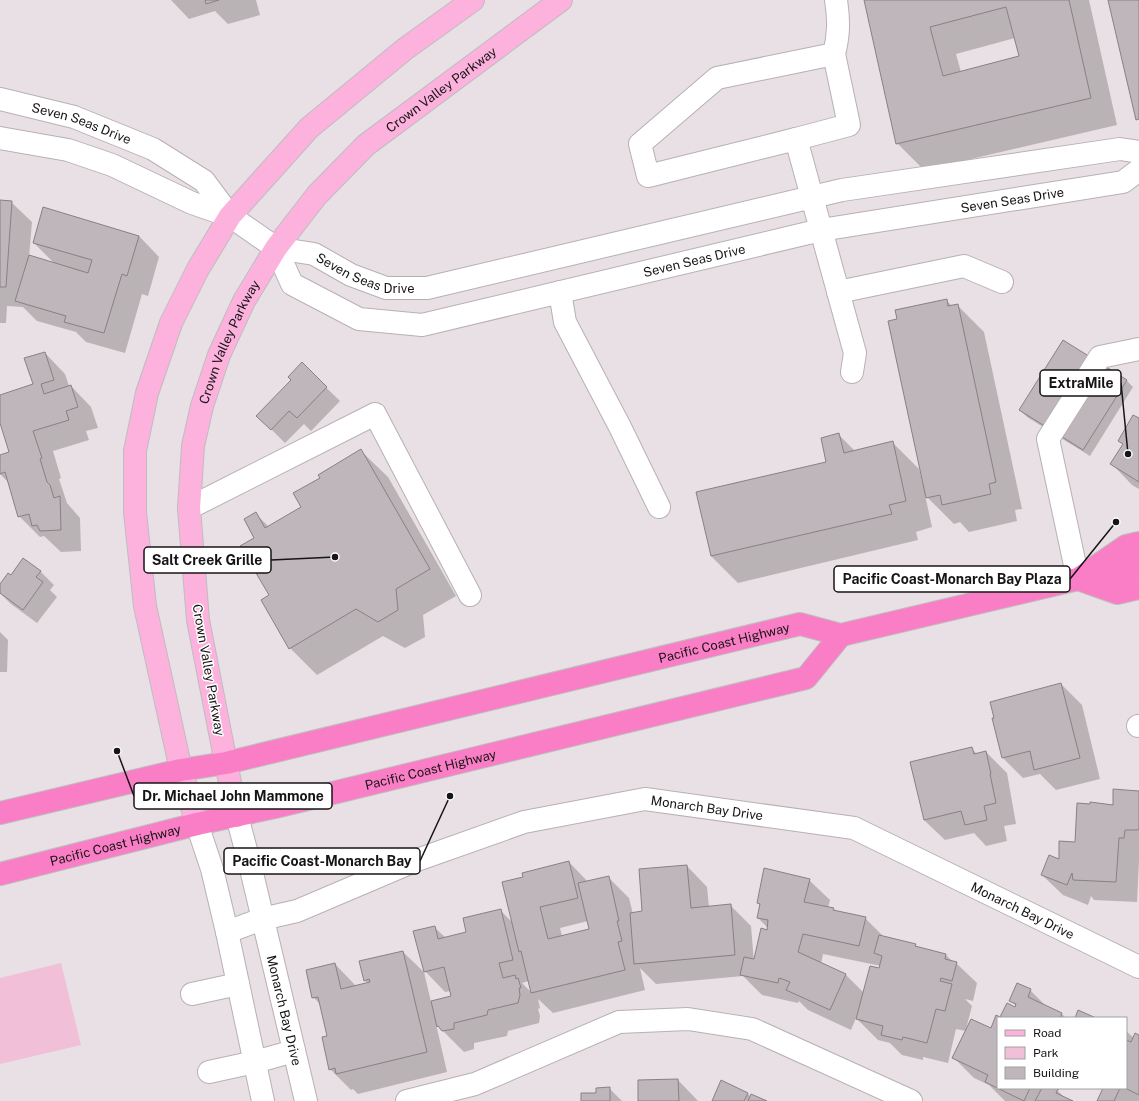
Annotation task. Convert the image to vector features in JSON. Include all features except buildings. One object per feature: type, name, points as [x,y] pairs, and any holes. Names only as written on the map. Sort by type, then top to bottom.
[{"type":"highway","name":"Pacific Coast Highway","points":[[0,813],[181,770],[226,763],[800,624],[841,635],[1084,581],[1126,546],[1139,543]]},
{"type":"highway","points":[[1084,581],[1139,565]]},
{"type":"highway","points":[[1084,581],[1118,593],[1139,588]]},
{"type":"highway","name":"Pacific Coast Highway","points":[[0,874],[197,824],[237,816],[806,678],[841,635]]},
{"type":"main road","points":[[197,824],[181,770],[145,606],[135,512],[135,451],[147,393],[170,323],[198,269],[230,216],[309,128],[405,50],[472,0]]},
{"type":"main road","name":"Crown Valley Parkway","points":[[237,816],[198,620],[189,508],[193,446],[202,406],[219,355],[244,301],[276,248],[317,195],[366,146],[561,0]]},
{"type":"street","points":[[834,54],[717,78],[640,144],[648,176],[849,125],[834,54],[838,38],[838,11],[836,0]]},
{"type":"street","name":"Seven Seas Drive","points":[[0,98],[74,116],[153,149],[204,181],[230,216]]},
{"type":"street","name":"Seven Seas Drive","points":[[0,138],[68,150],[112,166],[192,203],[230,216],[276,248],[314,254],[350,275],[386,288],[427,288],[842,190],[1120,149],[1139,152]]},
{"type":"street","points":[[796,139],[855,353],[852,372]]},
{"type":"street","name":"Seven Seas Drive","points":[[276,248],[292,284],[359,319],[422,325],[821,230],[1123,182],[1139,170]]},
{"type":"street","points":[[838,292],[964,266],[1002,282]]},
{"type":"street","points":[[560,292],[565,322],[620,427],[659,507]]},
{"type":"street","points":[[1084,581],[1048,439],[1100,356],[1139,349]]},
{"type":"street","points":[[189,508],[375,414],[470,595]]},
{"type":"street","name":"Monarch Bay Drive","points":[[227,932],[262,919],[297,911],[417,860],[524,822],[645,798],[854,828],[1139,967]]},
{"type":"street","name":"Monarch Bay Drive","points":[[237,816],[306,1101]]},
{"type":"street","points":[[197,824],[212,869],[263,1101]]},
{"type":"street","points":[[192,994],[238,984]]},
{"type":"street","points":[[407,1101],[475,1084],[619,1022],[688,1019],[752,1029],[911,1101]]},
{"type":"street","points":[[209,1072],[255,1062],[294,1051]]},
{"type":"green space","points":[[61,963],[81,1045],[0,1064],[0,978]]},
{"type":"place","name":"ExtraMile","points":[[1128,454]]},
{"type":"place","name":"Pacific Coast-Monarch Bay Plaza","points":[[1116,522]]},
{"type":"place","name":"Salt Creek Grille","points":[[335,557]]},
{"type":"place","name":"Dr. Michael John Mammone","points":[[117,751]]},
{"type":"place","name":"Pacific Coast-Monarch Bay","points":[[450,796]]}]
